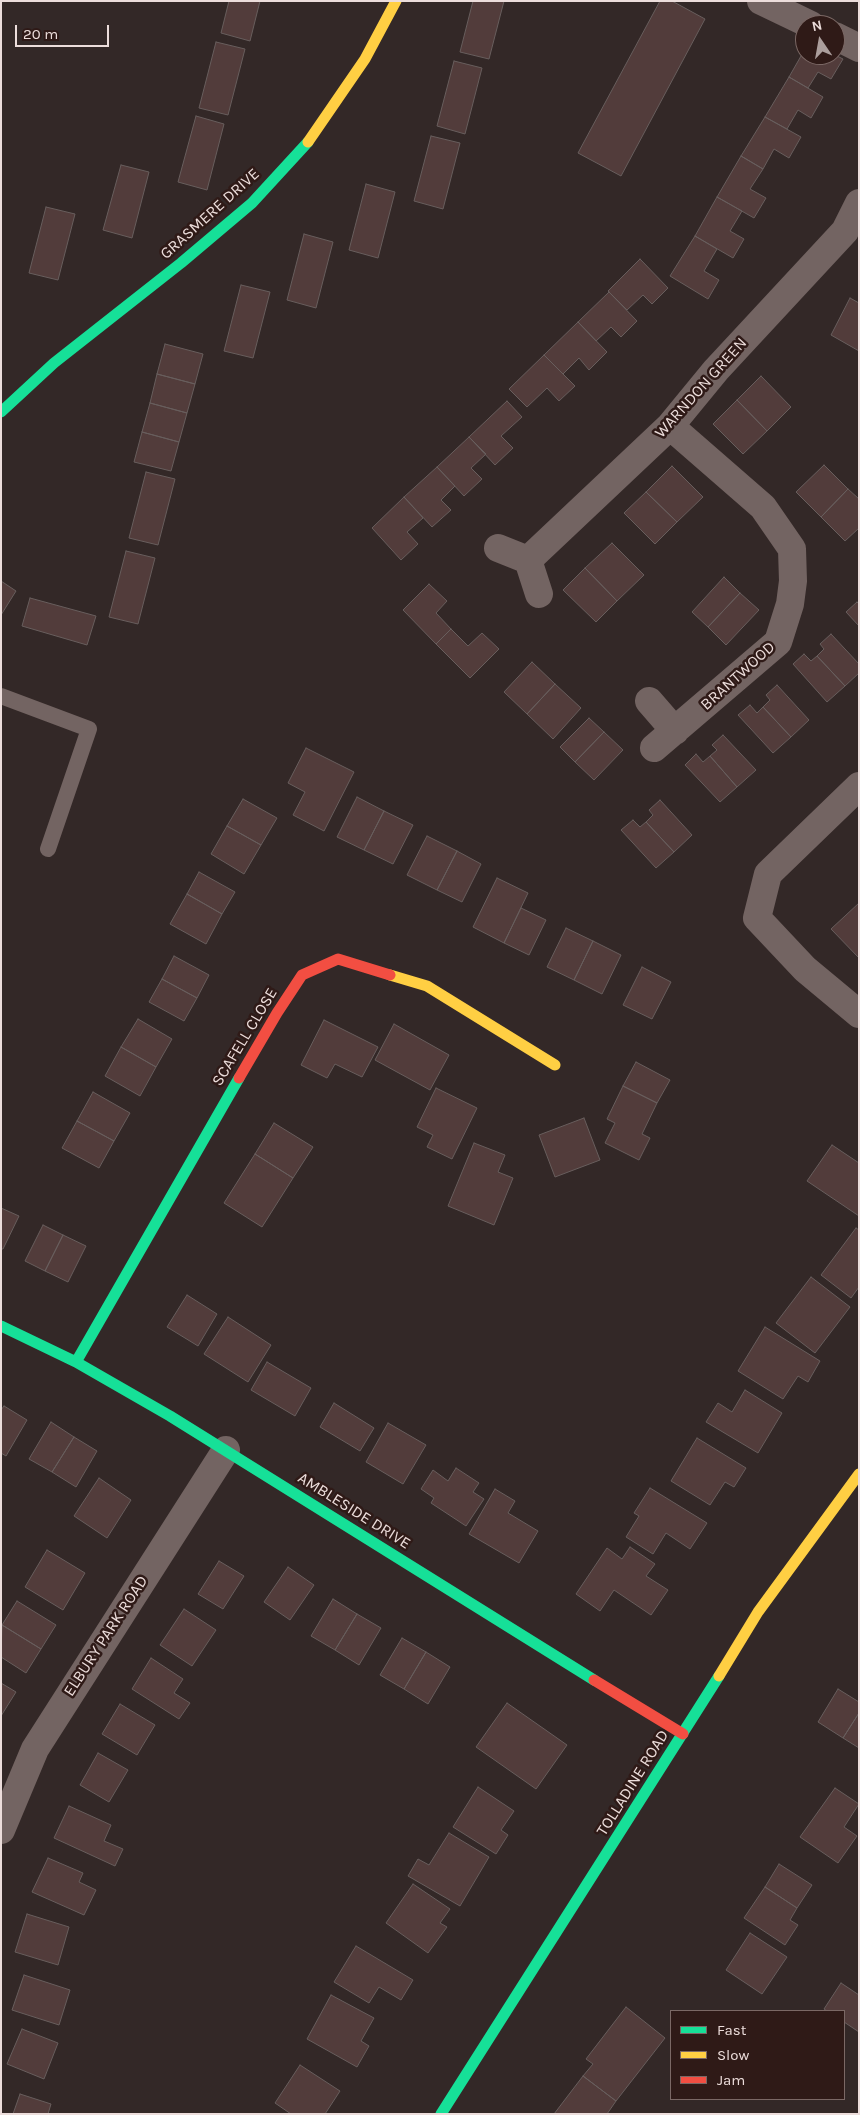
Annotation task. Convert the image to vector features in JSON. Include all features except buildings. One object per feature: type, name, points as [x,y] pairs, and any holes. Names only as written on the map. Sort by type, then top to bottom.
[{"type":"street","name":"GRASMERE DRIVE","points":[[1,412],[54,363],[181,263],[252,203],[312,138],[364,59],[396,1]]},
{"type":"street","points":[[761,1],[795,17]]},
{"type":"street","points":[[845,41],[859,48]]},
{"type":"street","name":"WARNDON GREEN","points":[[528,560],[670,426],[716,370],[852,235],[859,203]]},
{"type":"street","name":"BRANTWOOD","points":[[654,748],[778,642],[790,604],[793,581],[792,548],[763,507],[670,426]]},
{"type":"street","points":[[498,548],[528,560],[539,594]]},
{"type":"street","points":[[649,701],[675,731]]},
{"type":"street","points":[[859,786],[768,874],[757,918],[805,969],[859,1014]]},
{"type":"street","name":"SCAFELL CLOSE","points":[[76,1362],[248,1063],[302,975],[338,959],[427,986],[555,1065]]},
{"type":"street","name":"AMBLESIDE DRIVE","points":[[1,1326],[76,1362],[226,1450],[529,1641],[683,1734]]},
{"type":"street","name":"ELBURY PARK ROAD","points":[[1,1830],[34,1749],[226,1450]]},
{"type":"street","name":"TOLLADINE ROAD","points":[[442,2114],[683,1734],[758,1612],[859,1474]]},
{"type":"lane","points":[[1,696],[89,729],[48,849]]},
{"type":"traffic: fast","points":[[1,412],[54,363],[181,263],[252,203],[308,142]]},
{"type":"traffic: fast","points":[[76,1362],[239,1078]]},
{"type":"traffic: fast","points":[[1,1326],[76,1362],[170,1416],[594,1680]]},
{"type":"traffic: fast","points":[[441,2114],[719,1676]]},
{"type":"traffic: slow","points":[[308,142],[365,59],[396,1]]},
{"type":"traffic: slow","points":[[390,975],[427,986],[555,1065]]},
{"type":"traffic: slow","points":[[719,1676],[758,1612],[859,1474]]},
{"type":"traffic: jam","points":[[239,1078],[302,975],[338,959],[390,975]]},
{"type":"traffic: jam","points":[[594,1680],[683,1734]]}]
